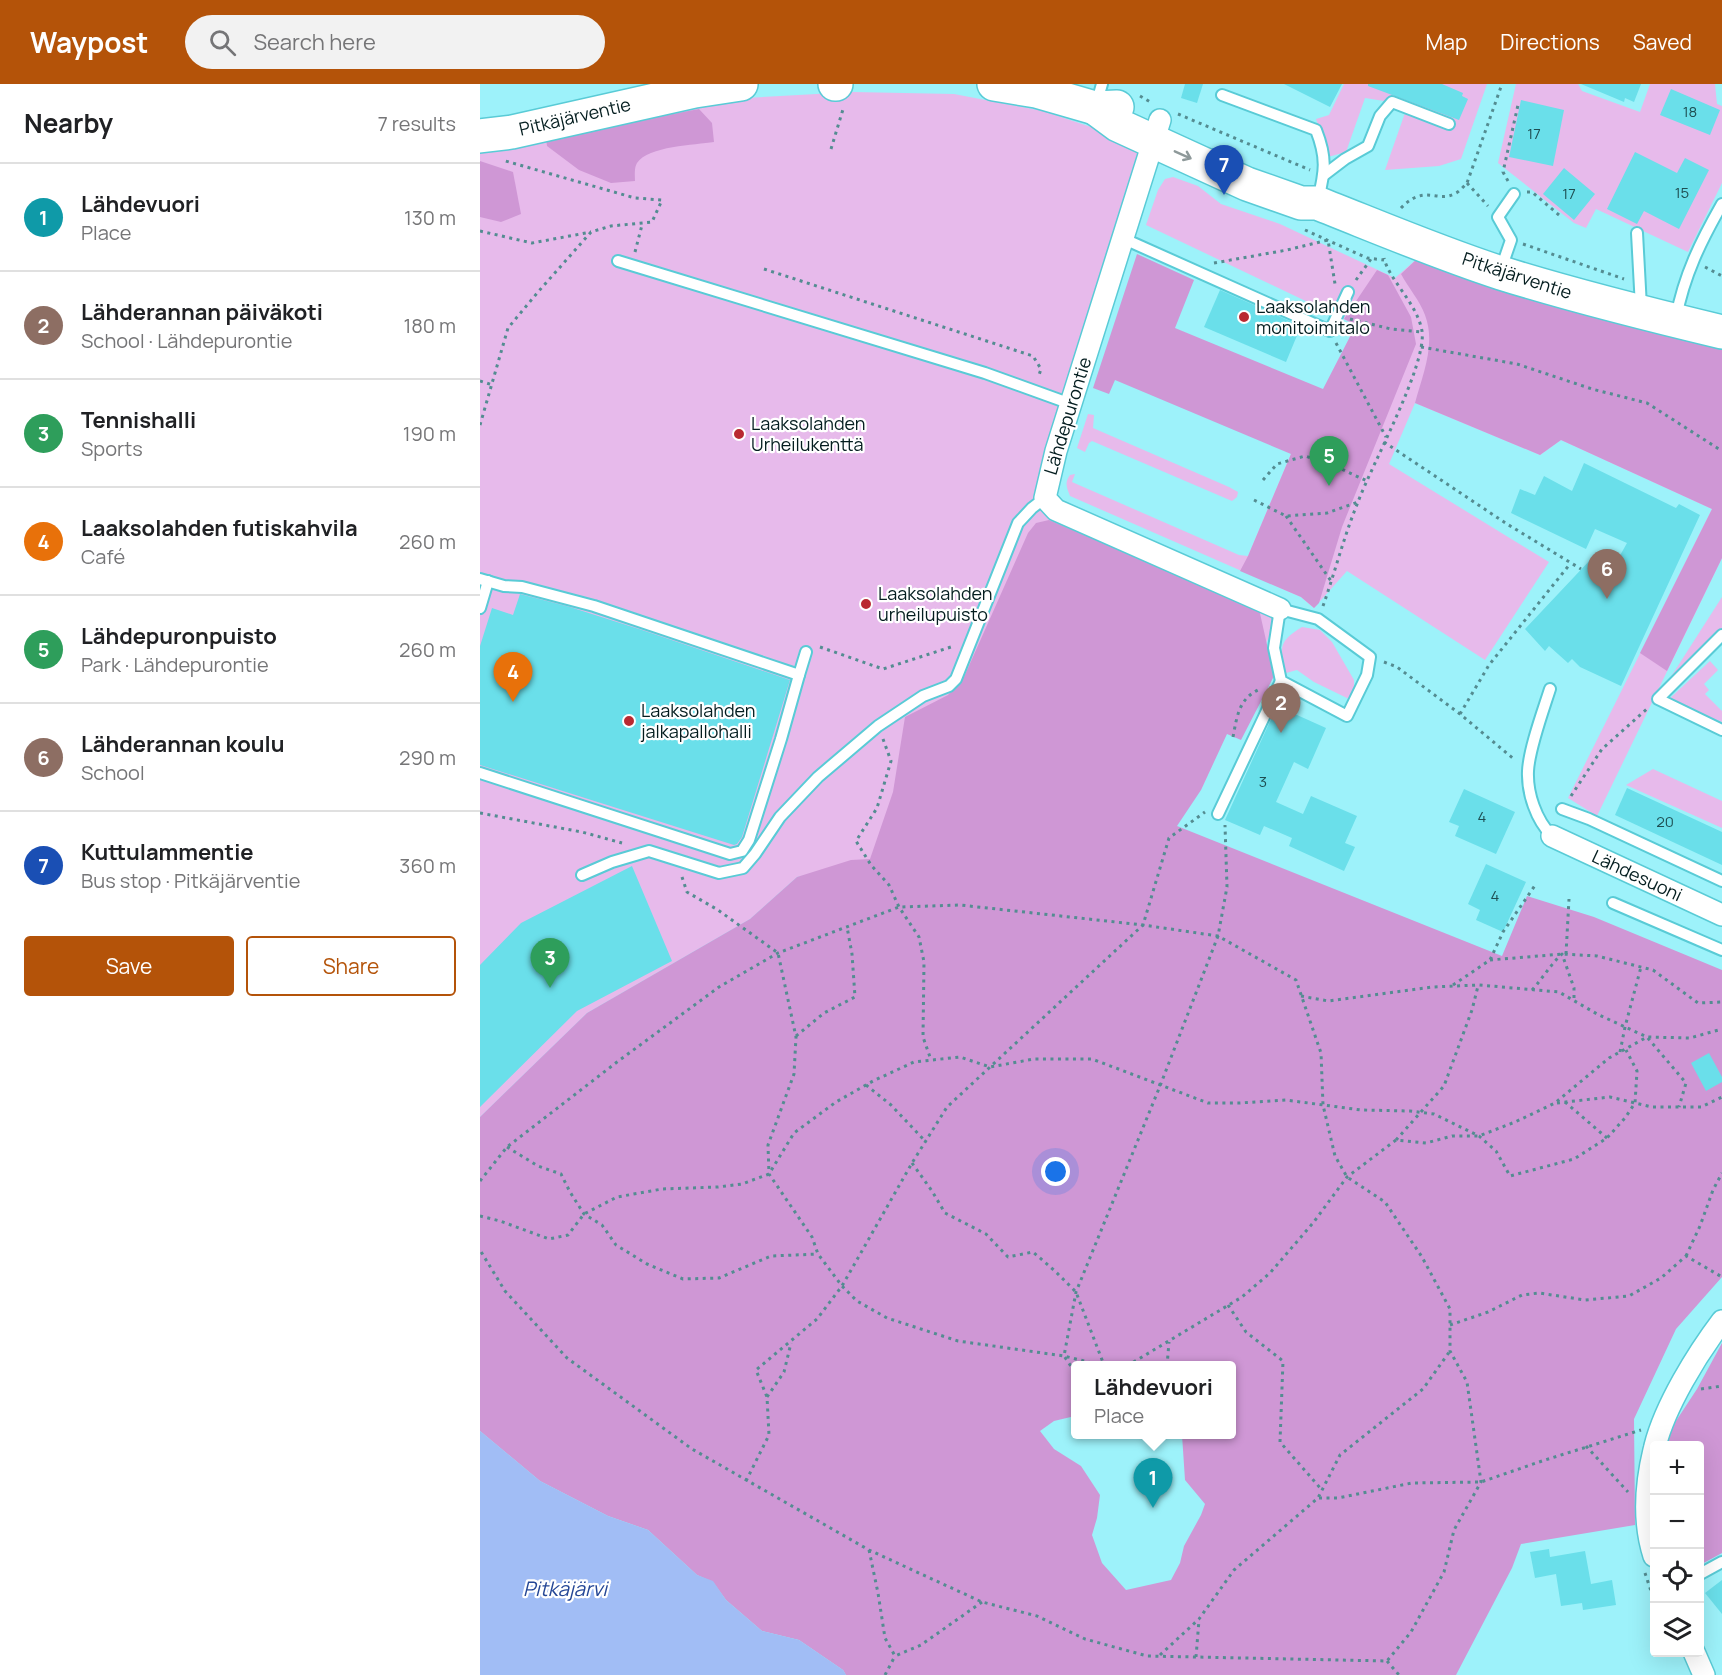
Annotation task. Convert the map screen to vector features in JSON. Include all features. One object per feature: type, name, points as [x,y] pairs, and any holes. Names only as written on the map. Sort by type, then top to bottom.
[{"type":"main road","name":"Pitkäjärventie","points":[[490,148],[512,132],[638,103],[741,84]]},
{"type":"main road","name":"Pitkäjärventie","points":[[994,84],[1036,92],[1099,96],[1118,126],[1159,119],[1247,184],[1301,203],[1320,189],[1428,247],[1499,272],[1613,306],[1641,299],[1675,321],[1722,332]]},
{"type":"street","name":"Lähdepurontie","points":[[1159,119],[1071,404],[1045,498],[1056,510],[1280,609]]},
{"type":"street","name":"Lähdesuoni","points":[[1552,836],[1722,915]]},
{"type":"street","points":[[1652,1441],[1702,1348],[1722,1321]]},
{"type":"street","points":[[1650,1457],[1647,1480],[1649,1540],[1652,1549]]},
{"type":"street","points":[[1696,1657],[1704,1675]]},
{"type":"lane","points":[[1222,95],[1316,130],[1324,150],[1320,189]]},
{"type":"lane","points":[[1320,189],[1345,159],[1368,146],[1380,116],[1392,102],[1449,124]]},
{"type":"lane","points":[[1499,272],[1511,240],[1498,217],[1514,194]]},
{"type":"lane","points":[[1675,321],[1692,259],[1722,204]]},
{"type":"lane","points":[[1637,233],[1641,299]]},
{"type":"lane","points":[[1122,238],[1330,331],[1348,292]]},
{"type":"lane","points":[[618,261],[985,373],[1071,404]]},
{"type":"lane","points":[[582,875],[612,862],[649,851],[719,873],[743,868],[780,818],[818,777],[878,726],[923,696],[949,686],[956,679],[1018,523],[1045,498]]},
{"type":"lane","points":[[480,608],[484,580],[504,586],[522,587],[594,606],[799,675]]},
{"type":"lane","points":[[1218,814],[1281,681],[1274,648],[1280,609],[1318,620],[1370,657],[1367,675],[1347,716],[1281,681]]},
{"type":"lane","points":[[1722,635],[1658,699],[1722,730]]},
{"type":"lane","points":[[480,773],[730,854],[742,851],[748,840],[782,739],[808,648]]},
{"type":"lane","points":[[1550,689],[1528,771],[1533,804],[1545,829],[1552,836]]},
{"type":"lane","points":[[1562,809],[1589,819],[1722,881]]},
{"type":"lane","points":[[1612,903],[1722,950]]},
{"type":"lane","points":[[1704,1572],[1722,1562]]},
{"type":"path","points":[[1401,208],[1410,198],[1425,194],[1443,196],[1455,194],[1467,183],[1502,84]]},
{"type":"path","points":[[831,149],[839,90]]},
{"type":"path","points":[[1134,92],[1159,119],[1320,189]]},
{"type":"path","points":[[1518,105],[1503,172],[1514,194],[1532,192],[1559,215]]},
{"type":"path","points":[[480,231],[532,243],[611,226],[642,225],[652,222],[662,200],[634,198],[490,148]]},
{"type":"path","points":[[1467,183],[1498,217]]},
{"type":"path","points":[[630,265],[642,225]]},
{"type":"path","points":[[480,425],[508,328],[591,232]]},
{"type":"path","points":[[1189,268],[1328,240],[1338,313],[1391,329],[1422,332]]},
{"type":"path","points":[[1511,240],[1641,299]]},
{"type":"path","points":[[1348,292],[1372,258]]},
{"type":"path","points":[[1318,620],[1358,502],[1413,376],[1421,347],[1422,332],[1416,314],[1384,260]]},
{"type":"path","points":[[764,268],[1033,356],[1041,369],[1034,391]]},
{"type":"path","points":[[1330,331],[1386,437]]},
{"type":"path","points":[[1421,347],[1517,364],[1592,389],[1647,403],[1722,451]]},
{"type":"path","points":[[480,381],[493,385]]},
{"type":"path","points":[[1384,442],[1581,569]]},
{"type":"path","points":[[1263,480],[1277,464],[1305,456],[1367,481]]},
{"type":"path","points":[[1254,501],[1286,516],[1327,513],[1358,502]]},
{"type":"path","points":[[1286,516],[1332,582]]},
{"type":"path","points":[[1461,714],[1489,665],[1570,564]]},
{"type":"path","points":[[808,648],[883,669],[957,645]]},
{"type":"path","points":[[1370,657],[1397,667],[1461,714],[1528,771]]},
{"type":"path","points":[[1233,737],[1237,715],[1248,694],[1281,681]]},
{"type":"path","points":[[1562,809],[1602,749],[1658,699]]},
{"type":"path","points":[[878,726],[891,761],[877,808],[855,841],[888,885],[899,908],[919,937],[924,962],[923,1037],[931,1060]]},
{"type":"path","points":[[746,1481],[769,1435],[767,1397],[756,1370],[817,1319],[842,1286],[912,1163],[947,1107],[1143,925],[1169,838],[1208,810],[1218,814]]},
{"type":"path","points":[[480,813],[582,832],[649,851]]},
{"type":"path","points":[[1071,1366],[1064,1356],[1076,1292],[1218,936],[1227,887],[1224,845]]},
{"type":"path","points":[[675,859],[687,892],[718,910],[778,953],[796,1036],[794,1074],[768,1145],[769,1174],[812,1237],[818,1254],[842,1286],[857,1301],[887,1318],[958,1341],[1086,1361]]},
{"type":"path","points":[[1490,960],[1503,932],[1536,884]]},
{"type":"path","points":[[1569,899],[1564,954],[1574,988],[1574,1001]]},
{"type":"path","points":[[480,1181],[507,1147],[719,987],[778,953],[899,908],[960,905],[1143,925],[1218,936],[1296,980],[1321,1053],[1323,1105],[1335,1156],[1347,1177],[1385,1202],[1422,1257],[1450,1309],[1450,1351],[1467,1382],[1481,1482],[1454,1530],[1444,1572],[1410,1632],[1387,1661]]},
{"type":"path","points":[[796,1036],[824,1013],[855,998],[852,954],[847,927]]},
{"type":"path","points":[[1532,990],[1543,978],[1550,965],[1564,954]]},
{"type":"path","points":[[1453,985],[1490,960],[1564,954],[1597,956],[1653,970],[1698,1003],[1722,1002]]},
{"type":"path","points":[[1620,1052],[1624,1027],[1641,967]]},
{"type":"path","points":[[1301,996],[1328,1001],[1453,985],[1479,985],[1559,992],[1647,1037],[1690,1038],[1722,1029]]},
{"type":"path","points":[[1134,1361],[1242,1297],[1270,1273],[1313,1223],[1347,1177],[1396,1140],[1444,1086],[1479,985]]},
{"type":"path","points":[[1396,1140],[1426,1143],[1452,1136],[1479,1136],[1555,1103],[1609,1058],[1647,1037]]},
{"type":"path","points":[[1647,1037],[1686,1083],[1679,1107]]},
{"type":"path","points":[[480,1216],[549,1239],[568,1234],[584,1214],[617,1197],[662,1189],[742,1184],[769,1174],[794,1133],[836,1102],[914,1062],[960,1057],[990,1067],[1034,1059],[1092,1059],[1208,1102],[1286,1100],[1434,1114],[1479,1136],[1496,1151],[1510,1176],[1574,1159],[1607,1138],[1635,1103],[1637,1071],[1626,1050]]},
{"type":"path","points":[[866,1085],[891,1105],[926,1142]]},
{"type":"path","points":[[1555,1103],[1610,1097],[1652,1107],[1701,1107],[1722,1097]]},
{"type":"path","points":[[1565,1102],[1607,1138]]},
{"type":"path","points":[[507,1147],[538,1166],[561,1174],[584,1214],[602,1225],[615,1245],[647,1264],[683,1279],[718,1278],[771,1256],[818,1254]]},
{"type":"path","points":[[912,1163],[945,1213],[986,1234],[1008,1257],[1033,1252],[1076,1292],[1102,1361]]},
{"type":"path","points":[[1450,1325],[1488,1312],[1522,1295],[1539,1293],[1585,1300],[1629,1296],[1661,1278],[1686,1256],[1722,1173]]},
{"type":"path","points":[[480,1250],[505,1291],[567,1358],[692,1449],[869,1550],[982,1602],[1037,1616],[1085,1640],[1147,1656],[1387,1661],[1399,1675]]},
{"type":"path","points":[[1686,1256],[1722,1277]]},
{"type":"path","points":[[1228,1305],[1246,1332],[1283,1361],[1280,1442],[1322,1490]]},
{"type":"path","points":[[767,1397],[784,1372],[792,1342]]},
{"type":"path","points":[[1167,1361],[1169,1342]]},
{"type":"path","points":[[1158,1656],[1199,1618],[1234,1570],[1318,1498],[1340,1455],[1424,1389],[1450,1351]]},
{"type":"path","points":[[1318,1498],[1338,1498],[1412,1483],[1481,1482],[1631,1432],[1652,1441]]},
{"type":"path","points":[[1586,1446],[1630,1494]]},
{"type":"path","points":[[869,1550],[885,1638],[894,1656]]},
{"type":"path","points":[[885,1675],[894,1656],[921,1645],[982,1602]]},
{"type":"path","points":[[1196,1657],[1199,1618]]},
{"type":"shaded area","points":[[1344,84],[1487,84],[1461,159],[1439,166],[1385,170],[1406,110],[1384,101],[1365,98],[1346,152],[1328,157],[1316,119],[1329,115]]},
{"type":"shaded area","points":[[1516,84],[1578,84],[1582,91],[1640,112],[1650,84],[1715,84],[1717,104],[1722,106],[1722,183],[1688,252],[1596,209],[1586,228],[1574,223],[1498,163]]},
{"type":"shaded area","name":"Laaksolahden urheilupuisto","points":[[853,92],[954,94],[1043,111],[1112,134],[1148,157],[1045,498],[1230,588],[1276,621],[1201,790],[797,877],[750,919],[587,1013],[480,1117],[480,146],[522,143],[746,98]]},
{"type":"shaded area","points":[[699,109],[712,123],[714,142],[672,147],[651,153],[637,163],[635,181],[611,183],[579,170],[547,146],[546,138]]},
{"type":"shaded area","points":[[480,161],[513,172],[521,214],[501,222],[480,217]]},
{"type":"shaded area","points":[[1173,177],[1198,186],[1221,204],[1280,224],[1395,278],[1419,257],[1722,345],[1722,558],[1597,816],[1568,798],[1712,509],[1561,440],[1540,455],[1415,403],[1389,464],[1549,562],[1485,660],[1347,571],[1314,608],[1301,597],[1070,496],[1067,481],[1070,475],[1075,474],[1072,482],[1239,555],[1248,556],[1291,454],[1356,325],[1146,225],[1158,190],[1165,179]]},
{"type":"shaded area","points":[[1137,254],[1194,280],[1175,328],[1323,389],[1356,325],[1344,319],[1377,270],[1388,275],[1411,317],[1416,344],[1342,527],[1319,603],[1314,608],[1301,597],[1240,571],[1291,454],[1115,380],[1109,394],[1093,388]]},
{"type":"shaded area","points":[[1419,257],[1722,345],[1722,558],[1667,671],[1640,653],[1712,509],[1561,440],[1540,455],[1415,403],[1429,348],[1428,326],[1420,305],[1401,274]]},
{"type":"shaded area","points":[[1088,414],[1094,415],[1093,428],[1229,487],[1238,492],[1237,497],[1232,501],[1092,441],[1085,452],[1077,448]]},
{"type":"shaded area","points":[[1049,520],[1259,609],[1274,676],[1241,740],[1227,734],[1201,790],[1177,826],[1502,956],[1527,896],[1594,917],[1722,970],[1722,1277],[1676,1329],[1634,1419],[1635,1525],[1521,1544],[1512,1568],[1456,1675],[846,1675],[843,1670],[799,1640],[762,1631],[726,1600],[713,1582],[697,1575],[648,1530],[608,1516],[540,1481],[480,1431],[480,1117],[587,1013],[750,919],[797,877],[851,860],[870,859],[893,792],[905,717],[948,695],[964,677],[1028,533],[1036,523]],"holes":[[[1071,1361],[1236,1361],[1236,1439],[1182,1439],[1185,1480],[1205,1504],[1184,1546],[1180,1563],[1171,1580],[1126,1590],[1102,1563],[1092,1535],[1100,1495],[1081,1466],[1054,1449],[1040,1431],[1054,1421],[1071,1417]]]},
{"type":"shaded area","points":[[1722,597],[1722,631],[1675,678],[1667,683]]},
{"type":"shaded area","points":[[1302,627],[1320,630],[1332,642],[1354,680],[1354,689],[1349,699],[1314,682],[1297,670],[1286,673],[1282,657],[1283,646],[1289,636]]},
{"type":"shaded area","points":[[1710,661],[1718,670],[1704,684],[1709,690],[1705,694],[1722,711],[1722,722],[1668,700]]},
{"type":"shaded area","points":[[1653,769],[1722,801],[1722,828],[1626,785]]},
{"type":"shaded area","points":[[1722,1343],[1722,1553],[1704,1563],[1704,1441],[1668,1441],[1674,1424],[1697,1389]]},
{"type":"water","name":"Pitkäjärvi","points":[[480,1431],[540,1481],[608,1516],[648,1530],[697,1575],[713,1581],[726,1600],[762,1631],[799,1640],[843,1670],[846,1675],[480,1675]]},
{"type":"building","points":[[1185,84],[1203,84],[1197,103],[1181,98]]},
{"type":"building","points":[[1284,84],[1342,84],[1330,107]]},
{"type":"building","points":[[1368,84],[1442,84],[1463,93],[1462,96],[1468,99],[1459,120],[1368,86]]},
{"type":"building","points":[[1581,84],[1641,84],[1634,102],[1625,98],[1624,102]]},
{"type":"building","points":[[1671,89],[1720,110],[1710,135],[1660,115]]},
{"type":"building","points":[[1521,100],[1564,110],[1553,166],[1509,157]]},
{"type":"building","points":[[1635,152],[1677,173],[1685,158],[1709,170],[1679,229],[1644,211],[1637,224],[1607,209]]},
{"type":"building","points":[[1564,168],[1595,194],[1574,220],[1543,194]]},
{"type":"building","points":[[1220,290],[1301,326],[1286,362],[1204,327]]},
{"type":"building","points":[[1584,463],[1676,508],[1679,504],[1700,515],[1621,686],[1580,667],[1572,659],[1568,663],[1549,646],[1545,651],[1525,629],[1591,559],[1613,568],[1627,543],[1595,529],[1586,549],[1511,513],[1520,489],[1535,495],[1544,476],[1572,491]]},
{"type":"building","name":"Laaksolahden jalkapallohalli","points":[[520,594],[570,607],[790,680],[742,837],[737,844],[734,845],[480,765],[480,646],[492,608],[513,615]]},
{"type":"building","points":[[1277,706],[1326,728],[1308,769],[1294,762],[1276,802],[1303,814],[1311,796],[1357,816],[1345,843],[1355,847],[1344,871],[1289,846],[1292,838],[1264,826],[1260,835],[1225,820]]},
{"type":"building","points":[[1627,788],[1722,832],[1722,865],[1615,815]]},
{"type":"building","points":[[1464,789],[1515,812],[1496,854],[1455,836],[1459,826],[1449,822]]},
{"type":"building","points":[[1486,864],[1526,882],[1503,932],[1476,920],[1480,910],[1468,904]]},
{"type":"building","points":[[632,866],[672,961],[577,1011],[480,1107],[480,965],[521,923]]},
{"type":"building","points":[[1709,1053],[1722,1077],[1722,1082],[1706,1091],[1691,1063]]},
{"type":"building","points":[[1549,1549],[1550,1557],[1585,1551],[1591,1584],[1612,1580],[1616,1605],[1583,1610],[1582,1603],[1561,1606],[1556,1574],[1535,1578],[1530,1552]]},
{"type":"building","points":[[1722,1580],[1722,1614],[1705,1593]]},
{"type":"place","name":"Kuttulammentie","points":[[1224,195]]},
{"type":"place","name":"Laaksolahden monitoimitalo","points":[[1244,317]]},
{"type":"place","name":"Laaksolahden Urheilukenttä","points":[[739,434]]},
{"type":"place","name":"Lähdepuronpuisto","points":[[1329,486]]},
{"type":"place","name":"Lähderannan koulu","points":[[1607,599]]},
{"type":"place","name":"Laaksolahden urheilupuisto","points":[[866,604]]},
{"type":"place","name":"Laaksolahden futiskahvila","points":[[513,702]]},
{"type":"place","name":"Laaksolahden jalkapallohalli","points":[[629,721]]},
{"type":"place","name":"Lähderannan päiväkoti","points":[[1281,733]]},
{"type":"place","name":"Tennishalli","points":[[550,988]]},
{"type":"place","name":"Lähdevuori","points":[[1153,1508]]}]
